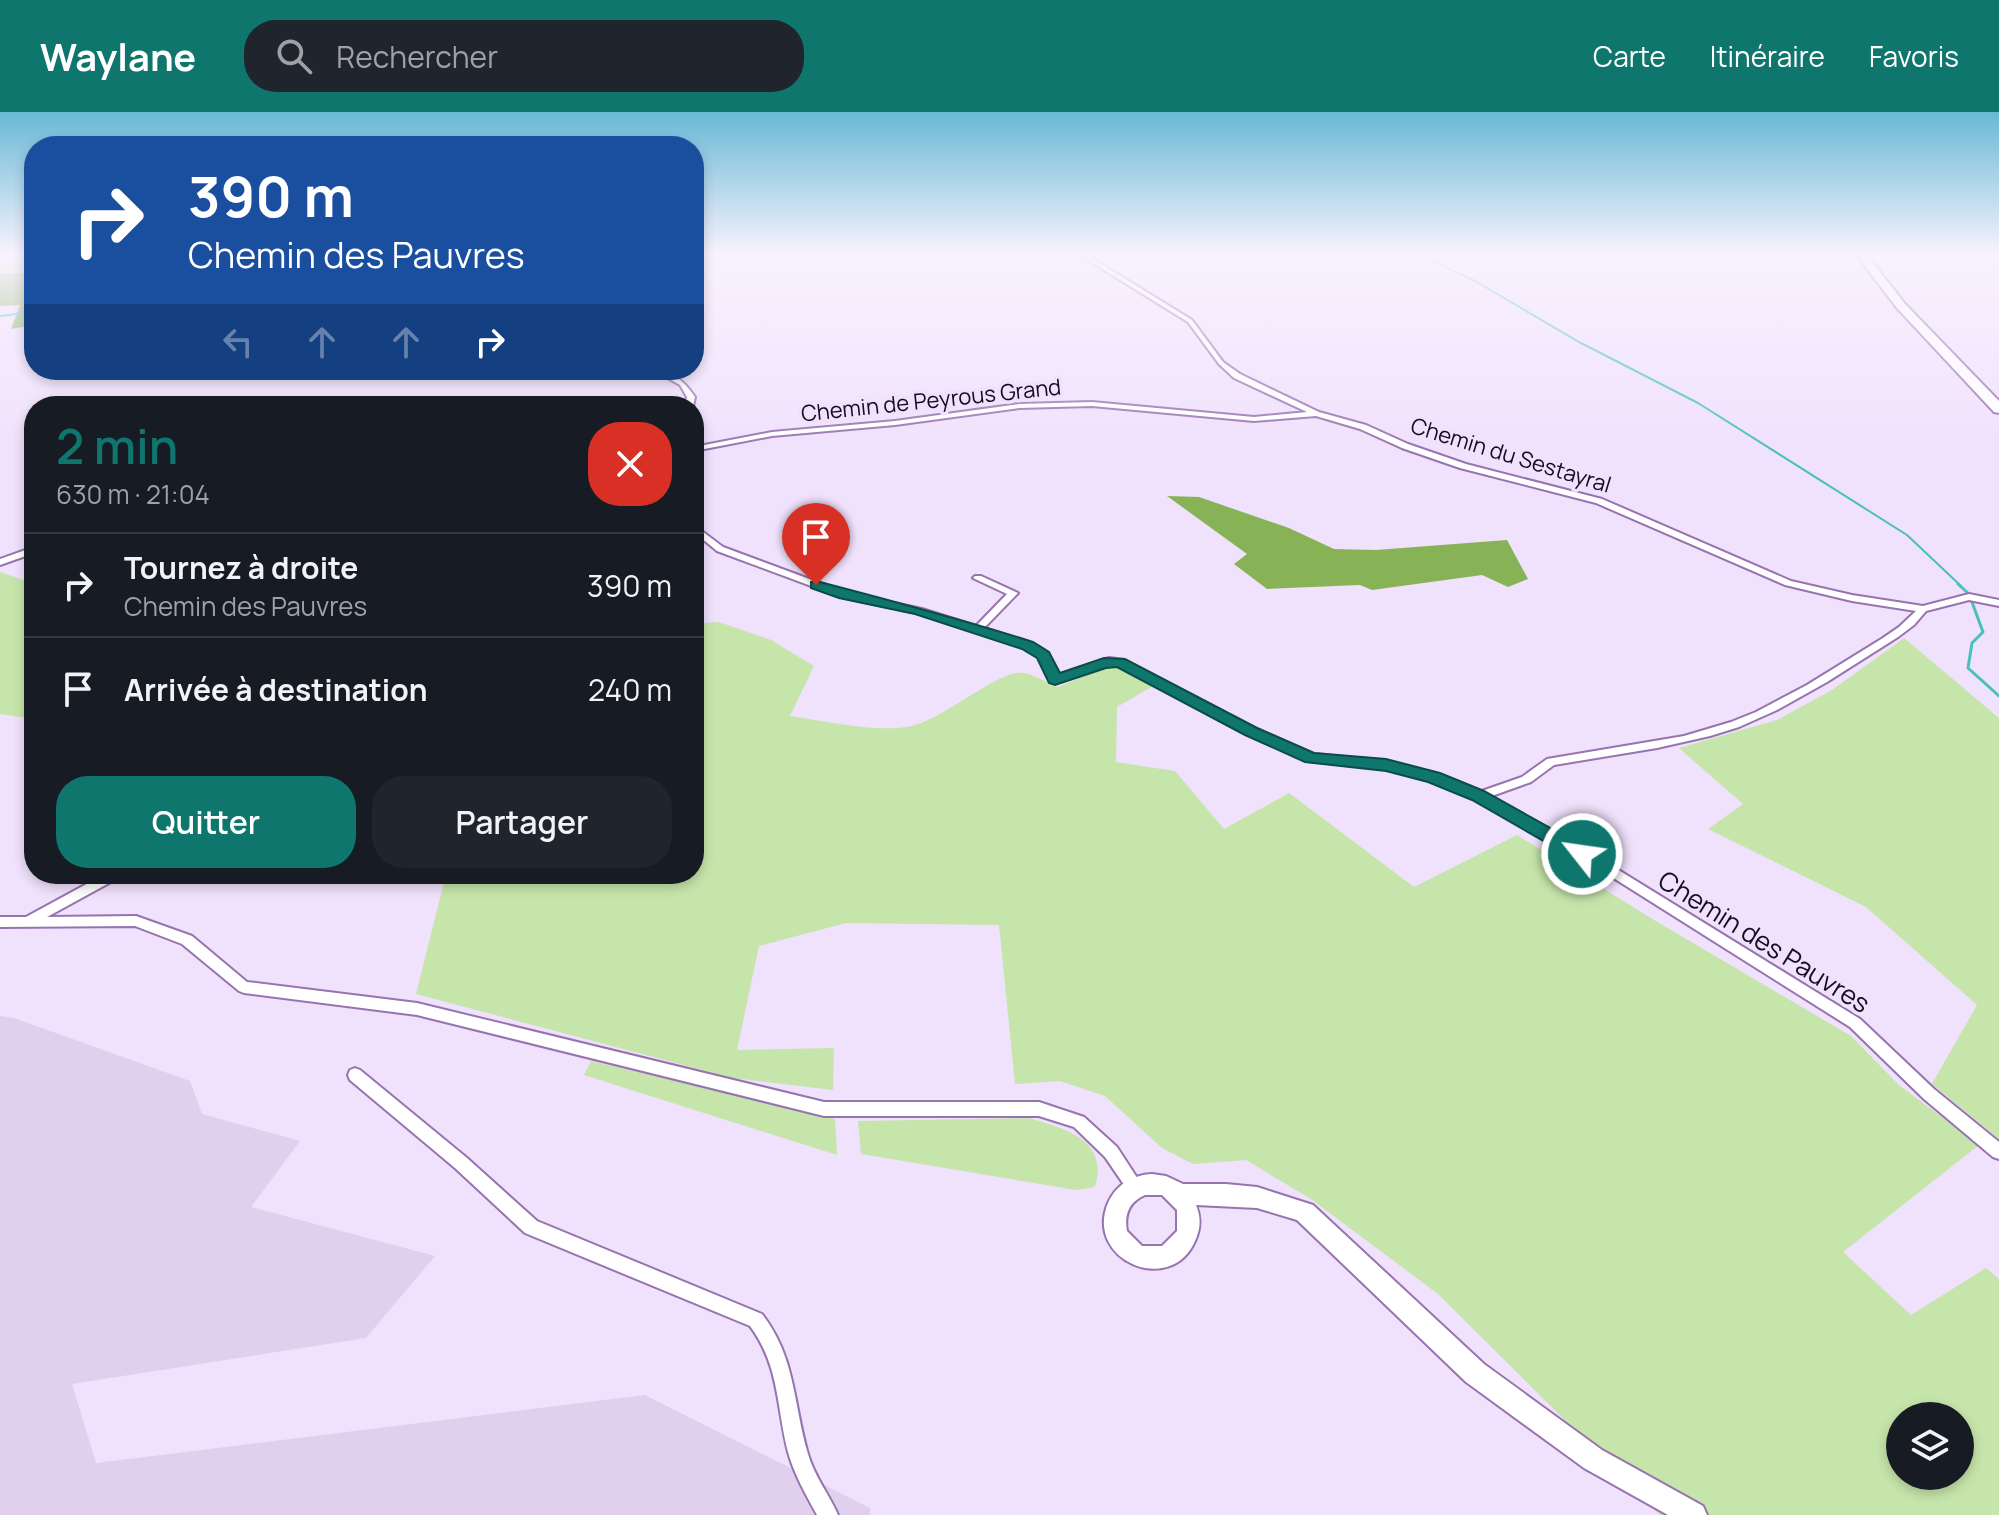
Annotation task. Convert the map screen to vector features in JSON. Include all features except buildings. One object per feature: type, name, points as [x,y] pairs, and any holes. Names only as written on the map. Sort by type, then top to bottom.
[{"type":"highway","points":[[1914,319],[1999,409]]},
{"type":"highway","points":[[1922,319],[1999,400]]},
{"type":"street","name":"Chemin du Sestayral","points":[[1188,319],[1221,363],[1237,376],[1316,414],[1363,427],[1441,459],[1599,501],[1788,583],[1852,598],[1923,609],[1970,597],[1999,603]]},
{"type":"street","points":[[673,380],[686,388],[690,396]]},
{"type":"street","name":"Chemin de Peyrous Grand","points":[[704,447],[772,434],[895,423],[1019,406],[1092,404],[1254,419],[1316,414]]},
{"type":"street","name":"Chemin des Pauvres","points":[[704,536],[720,549],[844,595],[919,611],[1039,652],[1055,680],[1114,661],[1251,731],[1312,758],[1386,765],[1433,777],[1478,796],[1608,869],[1855,1023],[1929,1094],[1999,1152]]},
{"type":"street","points":[[0,562],[24,554]]},
{"type":"street","points":[[978,578],[1013,593],[978,629]]},
{"type":"street","points":[[1478,796],[1520,782],[1542,771],[1551,762],[1676,741],[1757,716],[1818,684],[1914,622],[1923,609]]},
{"type":"street","points":[[28,921],[97,884]]},
{"type":"street","points":[[0,922],[121,919],[149,924],[176,934],[198,947],[244,987],[262,992],[417,1009],[824,1109],[1039,1109],[1079,1122],[1111,1152],[1135,1187]]},
{"type":"street","points":[[355,1075],[461,1163],[531,1227],[756,1320],[770,1335],[780,1357],[799,1456],[828,1515]]},
{"type":"street","points":[[1161,1186],[1182,1204],[1189,1233],[1178,1251],[1159,1258],[1139,1255],[1124,1243],[1114,1218],[1120,1199],[1135,1187],[1161,1186]]},
{"type":"street","points":[[1182,1204],[1220,1193],[1273,1198],[1305,1212],[1475,1373],[1593,1459],[1694,1515]]},
{"type":"shaded area","points":[[0,1016],[14,1018],[190,1081],[202,1114],[300,1141],[251,1207],[435,1256],[366,1338],[72,1384],[96,1463],[645,1395],[870,1508],[870,1515],[0,1515]]},
{"type":"green space","points":[[15,319],[24,319],[24,327],[11,329]]},
{"type":"green space","points":[[1167,496],[1199,497],[1289,528],[1334,549],[1376,550],[1507,540],[1528,579],[1508,587],[1482,575],[1372,590],[1360,585],[1267,589],[1234,564],[1247,554]]},
{"type":"green space","points":[[0,572],[24,580],[24,718],[0,714]]},
{"type":"green space","points":[[719,622],[771,640],[814,666],[790,716],[863,727],[893,728],[921,723],[1013,674],[1028,674],[1058,687],[1113,664],[1155,685],[1117,707],[1116,762],[1175,771],[1224,829],[1289,793],[1414,887],[1517,835],[1851,1036],[1899,1085],[1979,1145],[1843,1252],[1911,1315],[1986,1268],[1999,1279],[1999,1515],[1660,1515],[1438,1294],[1311,1199],[1246,1160],[1193,1164],[1162,1148],[1105,1096],[1060,1081],[1015,1084],[999,925],[846,923],[759,946],[737,1050],[834,1048],[833,1090],[733,1078],[416,994],[444,884],[704,884],[704,623]]},
{"type":"green space","points":[[1904,638],[1999,718],[1999,1139],[1932,1084],[1977,1005],[1866,907],[1708,829],[1743,804],[1679,748],[1777,720],[1832,690]]},
{"type":"green space","points":[[591,1061],[835,1119],[837,1155],[584,1075]]},
{"type":"green space","points":[[1029,1118],[1069,1132],[1090,1147],[1098,1171],[1095,1187],[1076,1190],[861,1154],[858,1121]]},
{"type":"waterway","points":[[1541,319],[1698,403],[1907,535],[1961,586]]},
{"type":"waterway","points":[[1958,584],[1969,594],[1983,632],[1972,643],[1968,668],[1999,696]]},
{"type":"route","points":[[816,585],[844,595],[919,611],[1027,645],[1043,655],[1055,680],[1104,663],[1120,662],[1251,731],[1312,758],[1386,765],[1433,777],[1478,796],[1582,854]]}]
